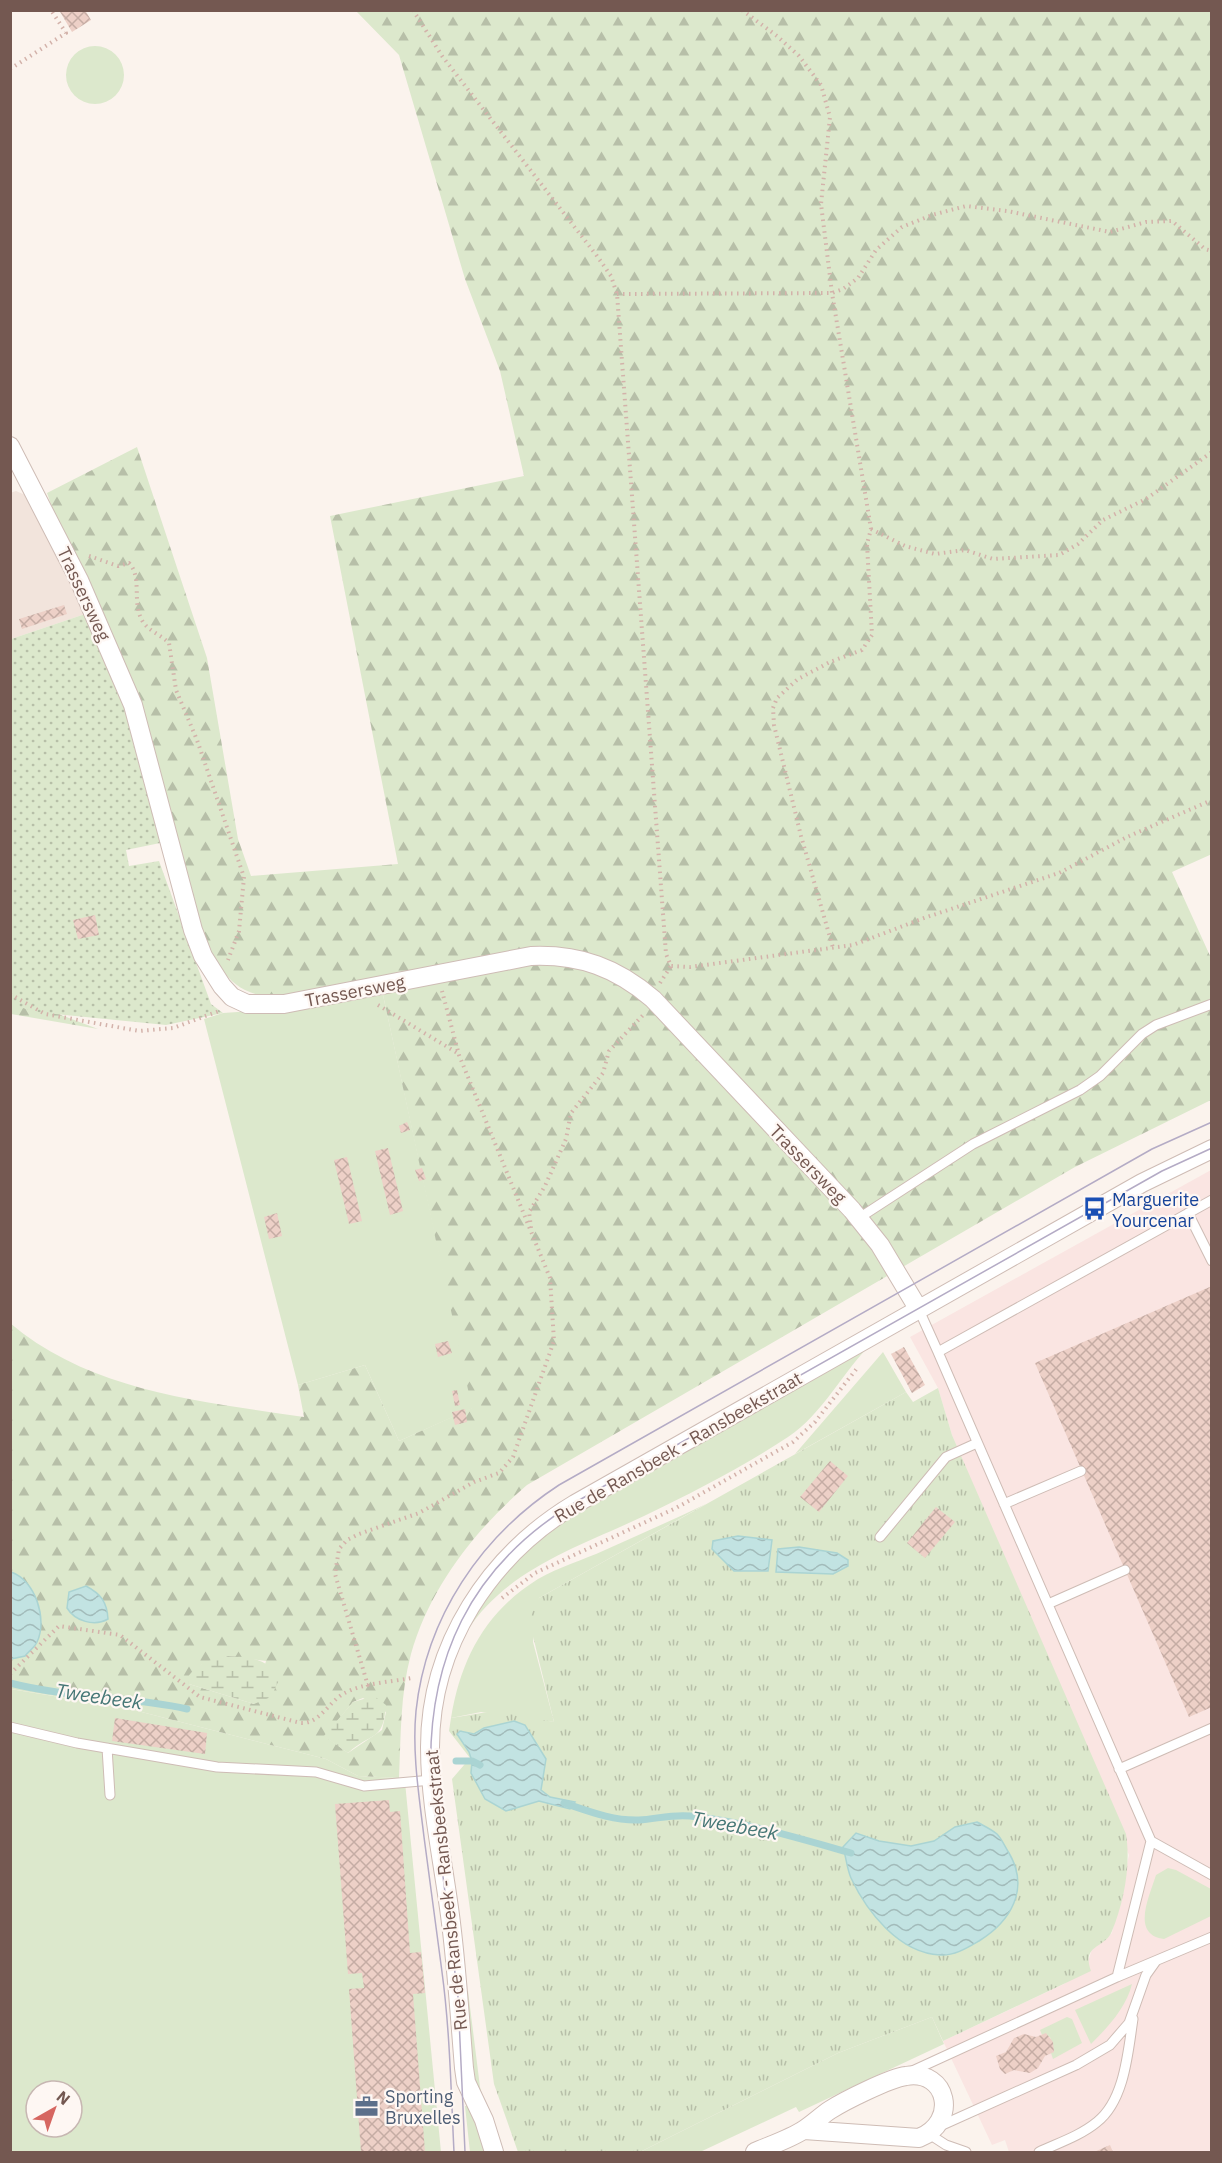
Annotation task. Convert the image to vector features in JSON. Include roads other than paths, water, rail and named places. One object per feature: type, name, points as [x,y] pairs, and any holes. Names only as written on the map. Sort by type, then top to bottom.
[{"type":"street","name":"Trassersweg","points":[[10,446],[17,479],[79,580],[133,705],[193,930],[211,972],[232,997],[247,1004],[284,1004],[356,992],[514,957],[568,957],[610,969],[628,978],[653,999],[859,1218],[880,1245],[919,1310]]},
{"type":"street","name":"Rue de Ransbeek - Ransbeekstraat","points":[[494,2152],[484,2120],[466,2082],[451,1924],[432,1780],[433,1711],[449,1650],[480,1590],[524,1540],[575,1504],[1142,1184],[1212,1149]]},
{"type":"street","points":[[755,2152],[778,2148],[834,2107],[902,2076],[915,2074],[927,2078],[937,2086],[943,2096],[944,2110],[933,2131],[919,2138],[804,2130]]},
{"type":"lane","points":[[859,1218],[973,1144],[1051,1107],[1080,1089],[1100,1076],[1142,1034],[1156,1025],[1212,1004]]},
{"type":"lane","points":[[938,1352],[1212,1200]]},
{"type":"lane","points":[[1188,1213],[1212,1262]]},
{"type":"lane","points":[[919,1310],[1151,1841],[1212,1875]]},
{"type":"lane","points":[[880,1537],[946,1457],[977,1443]]},
{"type":"lane","points":[[1004,1504],[1082,1471]]},
{"type":"lane","points":[[1048,1604],[1125,1570]]},
{"type":"lane","points":[[10,1727],[106,1748],[217,1767],[316,1772],[364,1786],[432,1780]]},
{"type":"lane","points":[[1119,1769],[1212,1728]]},
{"type":"lane","points":[[106,1748],[110,1796]]},
{"type":"lane","points":[[1117,1977],[1151,1841]]},
{"type":"lane","points":[[902,2076],[1117,1977],[1212,1937]]},
{"type":"lane","points":[[966,2152],[946,2145],[933,2131],[1097,2055],[1122,2035],[1146,1975],[1156,1961]]},
{"type":"lane","points":[[1039,2152],[1081,2132],[1108,2110],[1120,2084],[1135,2007]]},
{"type":"water","points":[[738,1536],[772,1540],[768,1571],[734,1571],[712,1549],[713,1541]]},
{"type":"water","points":[[799,1547],[837,1553],[848,1560],[848,1566],[833,1574],[776,1572],[778,1549]]},
{"type":"water","points":[[11,1572],[27,1583],[33,1592],[41,1622],[35,1646],[25,1656],[11,1659]]},
{"type":"water","points":[[86,1586],[102,1599],[108,1619],[91,1622],[70,1613],[67,1608],[69,1592]]},
{"type":"water","points":[[514,1721],[525,1725],[546,1759],[541,1790],[550,1797],[575,1802],[570,1809],[539,1801],[506,1811],[485,1799],[471,1773],[472,1761],[469,1752],[457,1734],[460,1731],[474,1734],[484,1728]]},
{"type":"water","points":[[977,1822],[997,1834],[1015,1866],[1018,1879],[1014,1903],[1000,1924],[990,1933],[960,1951],[940,1955],[925,1953],[911,1947],[886,1928],[866,1904],[848,1871],[843,1847],[856,1833],[879,1841],[911,1846],[934,1841],[955,1827]]},
{"type":"waterway","name":"Tweebeek","points":[[10,1683],[54,1692],[187,1709]]},
{"type":"waterway","name":"Tweebeek","points":[[456,1761],[472,1761],[480,1765]]},
{"type":"waterway","name":"Tweebeek","points":[[564,1803],[620,1819],[639,1820],[684,1816],[731,1822],[851,1853]]},
{"type":"tram line","points":[[454,2152],[447,2017],[418,1790],[415,1727],[422,1676],[432,1643],[445,1612],[462,1582],[482,1554],[531,1505],[559,1485],[1152,1149],[1212,1122]]},
{"type":"tram line","points":[[465,2152],[458,1997],[431,1780],[431,1736],[437,1695],[447,1656],[462,1621],[482,1587],[507,1556],[538,1528],[574,1503],[1162,1171],[1212,1148]]},
{"type":"place","name":"Marguerite Yourcenar","points":[[1094,1209]]},
{"type":"place","name":"Sporting Bruxelles","points":[[367,2106]]}]
